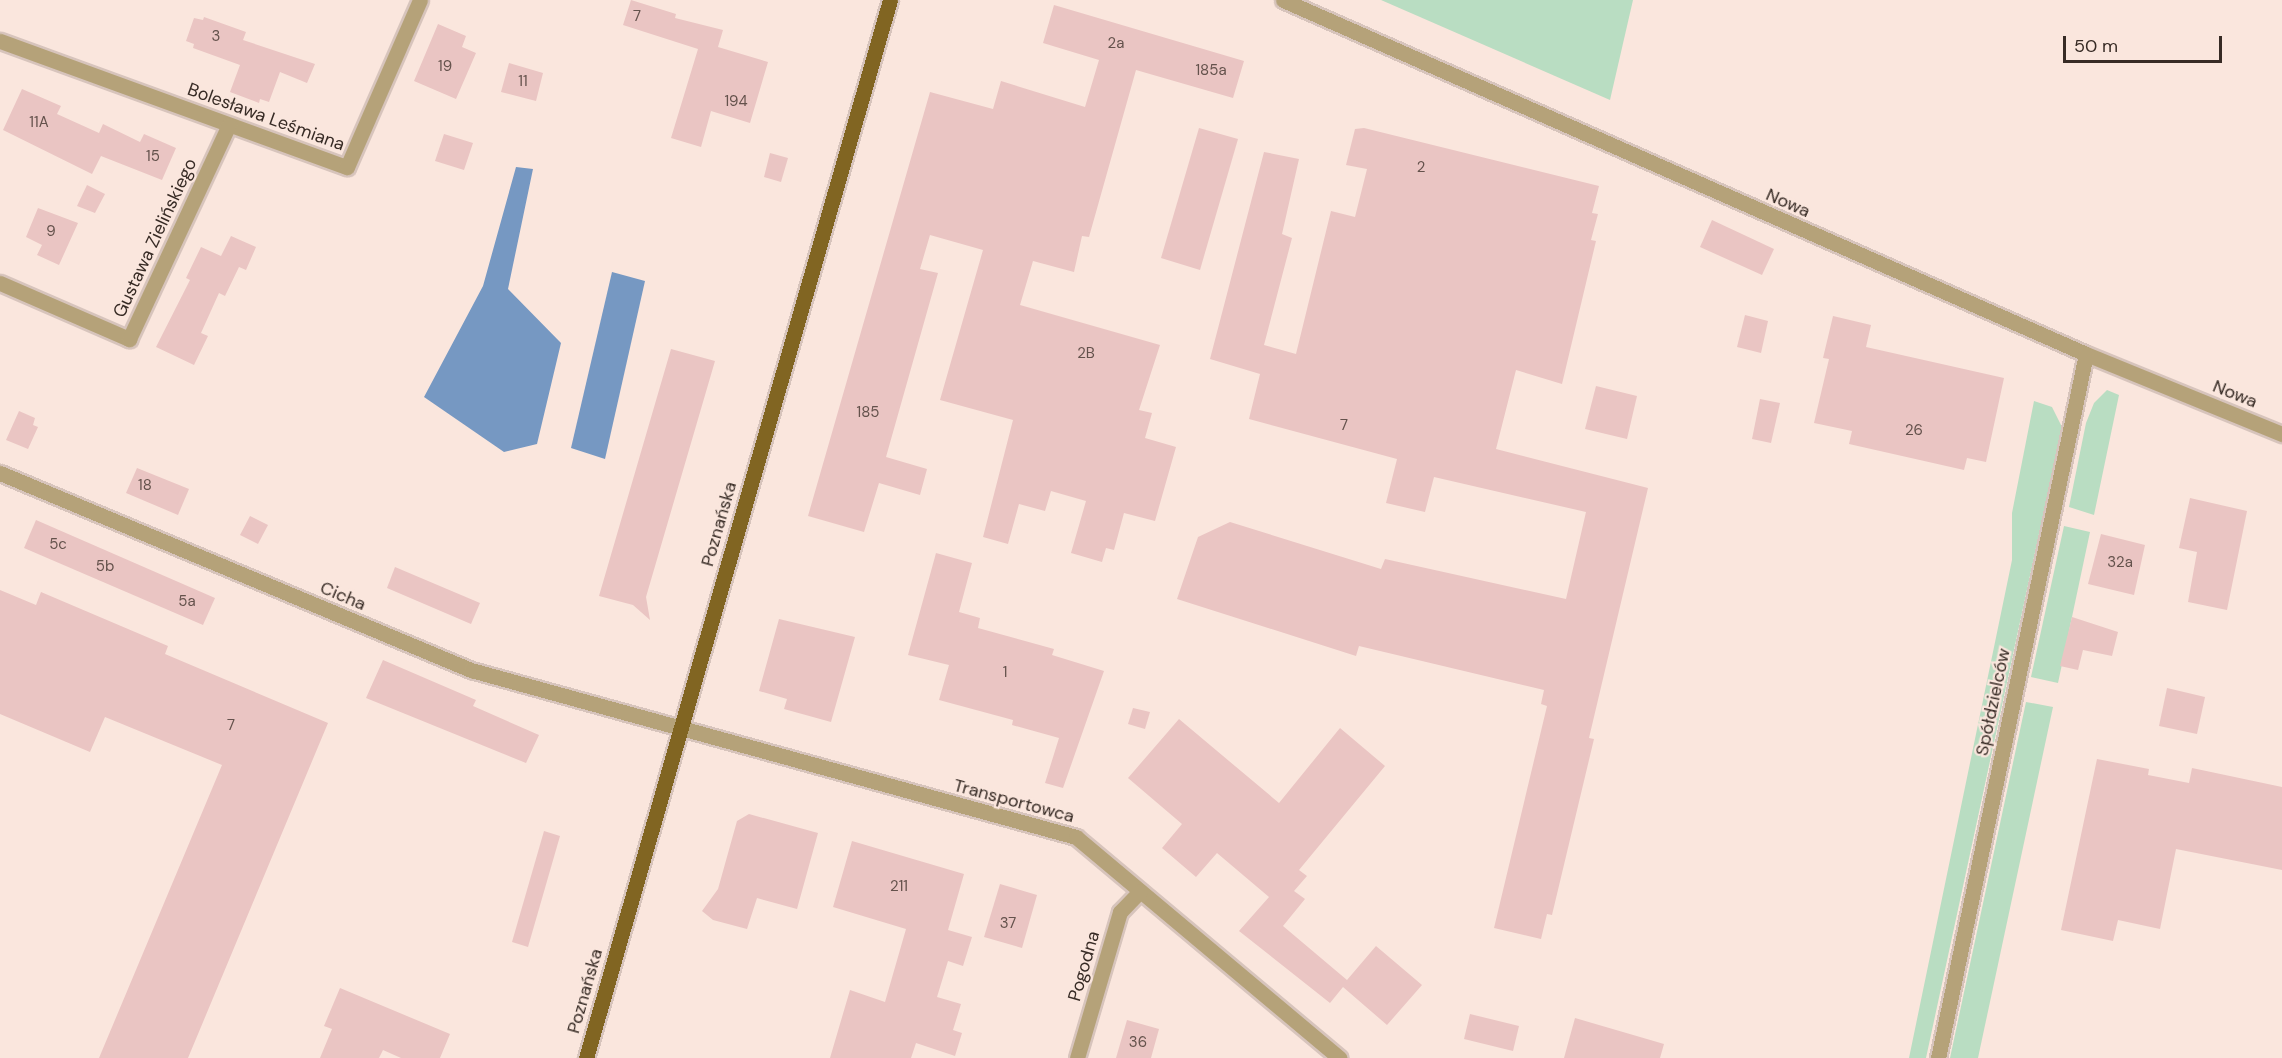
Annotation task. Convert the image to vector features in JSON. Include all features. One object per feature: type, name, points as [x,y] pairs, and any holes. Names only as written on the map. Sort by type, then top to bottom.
[{"type":"main road","name":"Poznańska","points":[[586,1058],[890,0]]},
{"type":"street","name":"Bolesława Leśmiana","points":[[0,41],[347,166],[420,0]]},
{"type":"street","name":"Nowa","points":[[1282,0],[2086,354],[2282,434]]},
{"type":"street","name":"Gustawa Zielińskiego","points":[[0,283],[129,339],[229,125]]},
{"type":"street","name":"Spółdzielców","points":[[1938,1058],[2086,354]]},
{"type":"street","name":"Cicha","points":[[0,473],[471,670],[680,730]]},
{"type":"street","name":"Transportowca","points":[[680,730],[1076,837],[1339,1058]]},
{"type":"street","name":"Pogodna","points":[[1077,1058],[1120,912],[1140,891]]},
{"type":"green space","points":[[1381,0],[1633,0],[1610,100]]},
{"type":"green space","points":[[2107,390],[2119,395],[2094,515],[2069,507],[2086,423],[2094,403]]},
{"type":"green space","points":[[2034,401],[2052,407],[2062,427],[1926,1058],[1909,1058],[2012,560],[2012,513]]},
{"type":"green space","points":[[2064,526],[2090,532],[2058,683],[2031,677]]},
{"type":"green space","points":[[2026,702],[2053,707],[1978,1058],[1950,1058]]},
{"type":"water","points":[[516,167],[533,169],[508,289],[561,343],[537,444],[504,452],[424,397],[483,286]]},
{"type":"water","points":[[612,272],[645,281],[605,459],[571,448]]},
{"type":"building","points":[[631,0],[676,14],[675,18],[723,30],[718,47],[768,62],[750,123],[711,111],[701,147],[671,138],[698,49],[623,25]]},
{"type":"building","points":[[1054,5],[1244,61],[1233,98],[1136,70],[1089,237],[1082,236],[1074,272],[1033,261],[1020,305],[1160,345],[1139,410],[1152,413],[1145,438],[1176,447],[1155,521],[1124,513],[1114,550],[1106,548],[1102,562],[1071,553],[1086,501],[1051,491],[1045,511],[1019,504],[1008,544],[983,537],[1013,420],[940,400],[983,250],[930,235],[920,269],[938,273],[886,457],[927,469],[920,495],[879,483],[864,532],[808,516],[930,92],[993,109],[1001,81],[1085,107],[1099,60],[1043,43]]},
{"type":"building","points":[[204,17],[246,32],[243,40],[315,64],[307,83],[280,72],[269,102],[260,99],[259,103],[230,92],[240,65],[193,48],[194,44],[186,41],[194,18],[203,20]]},
{"type":"building","points":[[438,24],[466,36],[462,47],[476,53],[456,99],[414,81]]},
{"type":"building","points":[[509,63],[543,73],[536,101],[501,92]]},
{"type":"building","points":[[22,89],[61,106],[57,114],[99,133],[103,124],[140,142],[144,134],[176,148],[162,180],[101,156],[92,174],[3,130]]},
{"type":"building","points":[[1199,128],[1238,139],[1200,270],[1161,258]]},
{"type":"building","points":[[1364,128],[1599,186],[1592,213],[1598,214],[1591,240],[1596,241],[1562,384],[1516,370],[1496,449],[1648,488],[1589,738],[1594,739],[1552,915],[1547,914],[1541,939],[1494,928],[1547,706],[1541,704],[1544,690],[1359,646],[1356,656],[1177,599],[1198,537],[1230,522],[1381,569],[1385,559],[1566,599],[1586,512],[1434,477],[1425,512],[1386,503],[1397,459],[1249,419],[1260,374],[1210,359],[1264,152],[1299,159],[1282,234],[1292,238],[1264,345],[1296,354],[1331,211],[1355,217],[1367,169],[1346,165],[1355,129]]},
{"type":"building","points":[[444,134],[473,143],[464,170],[435,161]]},
{"type":"building","points":[[770,153],[788,158],[781,182],[764,177]]},
{"type":"building","points":[[87,185],[105,194],[95,213],[77,206]]},
{"type":"building","points":[[38,208],[78,223],[59,265],[37,255],[42,245],[26,237]]},
{"type":"building","points":[[1712,220],[1774,249],[1762,275],[1700,247]]},
{"type":"building","points":[[231,236],[256,247],[246,270],[239,267],[225,296],[219,293],[201,333],[208,336],[194,365],[156,347],[190,280],[186,278],[201,247],[221,256]]},
{"type":"building","points":[[1745,315],[1768,321],[1761,353],[1737,347]]},
{"type":"building","points":[[1833,316],[1871,325],[1866,347],[2004,378],[1986,462],[1967,458],[1964,470],[1849,444],[1852,431],[1814,423],[1829,359],[1823,358]]},
{"type":"building","points":[[671,349],[715,361],[646,597],[650,620],[633,605],[599,596]]},
{"type":"building","points":[[1596,386],[1637,396],[1627,439],[1585,429]]},
{"type":"building","points":[[1760,399],[1780,403],[1771,443],[1752,439]]},
{"type":"building","points":[[19,411],[35,418],[33,425],[38,427],[28,449],[6,440]]},
{"type":"building","points":[[137,468],[189,489],[178,515],[126,493]]},
{"type":"building","points":[[2190,498],[2247,511],[2227,610],[2188,602],[2197,552],[2179,548]]},
{"type":"building","points":[[250,516],[268,525],[258,544],[240,535]]},
{"type":"building","points":[[36,520],[215,598],[203,625],[24,548]]},
{"type":"building","points":[[2101,534],[2145,545],[2134,595],[2088,584]]},
{"type":"building","points":[[936,553],[972,563],[959,612],[980,618],[978,628],[1054,649],[1052,655],[1104,671],[1063,788],[1045,783],[1059,738],[1012,725],[1013,720],[939,700],[949,665],[908,655]]},
{"type":"building","points":[[395,567],[480,603],[471,624],[387,588]]},
{"type":"building","points":[[0,590],[36,605],[41,592],[168,646],[165,654],[328,723],[188,1058],[99,1058],[222,765],[105,717],[90,752],[0,714]]},
{"type":"building","points":[[2072,617],[2118,632],[2112,656],[2083,650],[2078,670],[2060,666]]},
{"type":"building","points":[[779,619],[855,637],[831,722],[784,709],[787,699],[759,691]]},
{"type":"building","points":[[383,660],[476,700],[473,706],[539,735],[526,763],[366,698]]},
{"type":"building","points":[[2167,688],[2205,697],[2197,734],[2159,726]]},
{"type":"building","points":[[1133,708],[1150,712],[1145,729],[1128,724]]},
{"type":"building","points":[[1179,719],[1279,803],[1340,728],[1385,766],[1299,870],[1307,876],[1294,891],[1305,899],[1283,926],[1347,980],[1376,946],[1422,985],[1387,1025],[1343,987],[1330,1003],[1239,931],[1269,897],[1217,853],[1196,877],[1162,848],[1182,824],[1128,778]]},
{"type":"building","points":[[2097,759],[2149,769],[2148,775],[2189,783],[2192,768],[2282,787],[2282,870],[2176,849],[2160,929],[2118,920],[2113,941],[2061,930]]},
{"type":"building","points":[[749,814],[818,833],[797,909],[757,898],[747,929],[713,920],[702,911],[718,889],[737,821]]},
{"type":"building","points":[[544,831],[560,836],[528,947],[512,942]]},
{"type":"building","points":[[852,841],[964,874],[948,930],[972,937],[963,966],[948,961],[937,997],[961,1004],[953,1030],[962,1033],[955,1056],[916,1043],[911,1058],[830,1058],[850,990],[885,1002],[906,929],[833,907]]},
{"type":"building","points":[[1000,884],[1037,895],[1022,948],[984,937]]},
{"type":"building","points":[[340,988],[450,1034],[440,1058],[401,1058],[383,1050],[379,1058],[320,1058],[332,1029],[324,1026]]},
{"type":"building","points":[[1470,1014],[1519,1026],[1513,1051],[1464,1039]]},
{"type":"building","points":[[1575,1018],[1664,1044],[1660,1058],[1564,1058]]},
{"type":"building","points":[[1127,1020],[1159,1029],[1151,1058],[1116,1058]]}]
